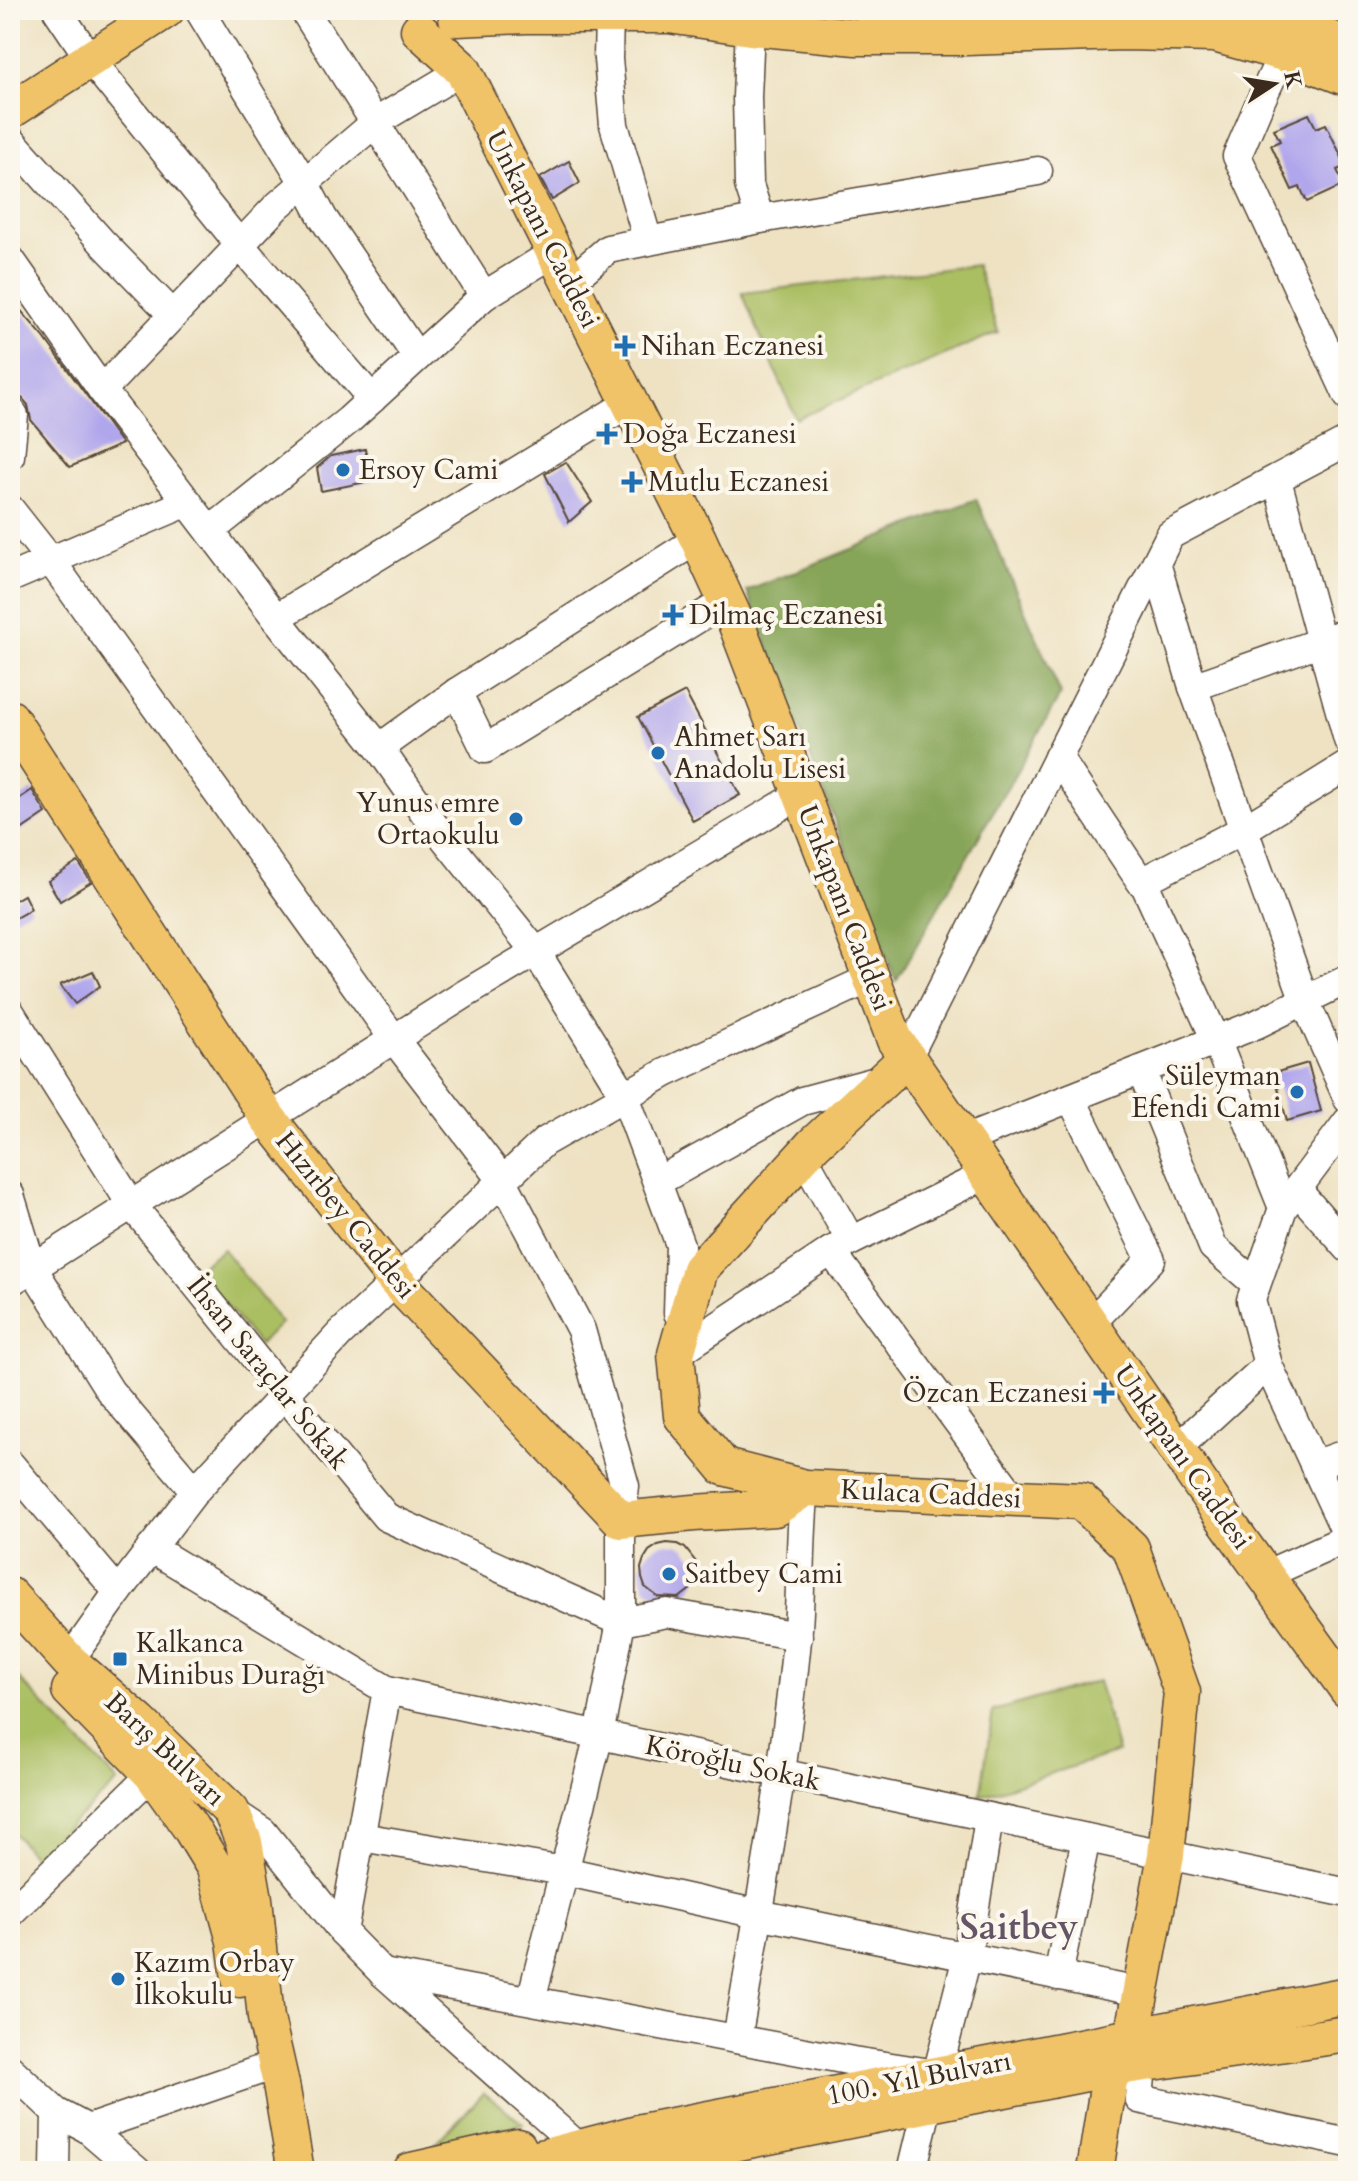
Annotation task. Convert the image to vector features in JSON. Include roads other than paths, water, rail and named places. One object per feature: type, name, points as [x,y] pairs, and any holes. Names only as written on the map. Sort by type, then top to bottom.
[{"type":"main road","points":[[10,111],[166,10]]},
{"type":"main road","points":[[1219,10],[1348,45]]},
{"type":"main road","points":[[437,19],[669,15],[750,27],[856,37],[1124,32],[1214,34],[1348,24]]},
{"type":"main road","name":"Unkapanı Caddesi","points":[[437,19],[698,539],[735,620],[895,1040],[896,1068],[964,1140],[1176,1449],[1348,1690]]},
{"type":"main road","points":[[1287,29],[1348,78]]},
{"type":"main road","name":"Hızırbey Caddesi","points":[[10,718],[268,1118],[396,1281],[621,1520]]},
{"type":"main road","name":"Kulaca Caddesi","points":[[896,1068],[803,1156],[700,1269],[676,1354],[682,1416],[724,1467],[805,1488],[1081,1501],[1131,1548],[1182,1692],[1166,1855],[1128,2057],[1095,2171]]},
{"type":"main road","points":[[621,1520],[775,1508],[805,1488]]},
{"type":"main road","name":"Barış Bulvarı","points":[[10,1596],[69,1661],[140,1723],[231,1811],[244,1842],[254,1899],[266,2018],[281,2084],[287,2165]]},
{"type":"main road","name":"Barış Bulvarı","points":[[10,1629],[152,1774],[215,1868],[235,1941],[257,2071],[287,2165]]},
{"type":"main road","name":"100. Yıl Bulvarı","points":[[1128,2057],[1348,1995]]},
{"type":"main road","name":"100. Yıl Bulvarı","points":[[593,2171],[644,2154],[932,2090],[1128,2057],[1348,2034]]},
{"type":"main road","points":[[411,2171],[523,2146],[572,2141],[644,2154]]},
{"type":"main road","name":"100. Yıl Bulvarı","points":[[491,2171],[644,2154]]},
{"type":"street","points":[[57,10],[90,59],[240,245],[372,399]]},
{"type":"street","points":[[199,10],[323,218],[417,357]]},
{"type":"street","points":[[304,10],[484,296]]},
{"type":"street","points":[[609,15],[608,59],[614,125],[648,241]]},
{"type":"street","points":[[750,27],[747,97],[749,185],[760,219]]},
{"type":"street","points":[[1287,29],[1237,156],[1348,396]]},
{"type":"street","points":[[102,390],[277,206],[376,122],[463,70]]},
{"type":"street","points":[[10,139],[102,242],[173,315]]},
{"type":"street","points":[[210,531],[349,420],[484,296],[608,249],[1038,171]]},
{"type":"street","points":[[10,259],[102,390],[379,748],[429,819],[536,952],[625,1096],[680,1245],[676,1354]]},
{"type":"street","points":[[276,618],[629,403]]},
{"type":"street","points":[[10,410],[14,415],[10,456]]},
{"type":"street","points":[[657,1182],[802,1101],[896,1068],[1170,535],[1348,441]]},
{"type":"street","points":[[1277,480],[1348,740]]},
{"type":"street","points":[[10,578],[188,502]]},
{"type":"street","points":[[10,509],[51,561],[394,1039],[503,1181],[581,1330],[625,1486],[621,1520],[621,1622],[599,1735],[531,2000]]},
{"type":"street","points":[[379,748],[457,692],[698,539]]},
{"type":"street","points":[[1156,563],[1193,687],[1243,830],[1305,1001],[1348,1099]]},
{"type":"street","points":[[457,692],[485,749],[726,601]]},
{"type":"street","points":[[1193,687],[1348,632]]},
{"type":"street","points":[[1058,757],[1143,881],[1290,1199],[1348,1248]]},
{"type":"street","points":[[1143,881],[1243,830],[1348,765]]},
{"type":"street","points":[[21,1275],[394,1039],[801,794]]},
{"type":"street","points":[[69,1661],[195,1491],[340,1334],[544,1142],[665,1073],[871,978]]},
{"type":"street","points":[[964,1140],[1257,1024],[1348,979]]},
{"type":"street","name":"İhsan Saraçlar Sokak","points":[[10,1012],[131,1204],[386,1517],[621,1622]]},
{"type":"street","points":[[1141,1070],[1213,1247],[1256,1284]]},
{"type":"street","points":[[1071,1098],[1151,1260],[1090,1324]]},
{"type":"street","points":[[1265,1575],[1348,1537],[1268,1365],[1251,1300],[1290,1199],[1348,1121]]},
{"type":"street","points":[[803,1156],[841,1246],[1014,1498]]},
{"type":"street","points":[[676,1354],[841,1246],[987,1174]]},
{"type":"street","points":[[10,1195],[21,1275],[110,1391],[195,1491]]},
{"type":"street","points":[[1176,1449],[1268,1365]]},
{"type":"street","points":[[1314,1465],[1348,1453]]},
{"type":"street","points":[[10,1464],[118,1592]]},
{"type":"street","points":[[737,2039],[782,1774],[798,1636],[800,1529],[805,1488]]},
{"type":"street","name":"Köroğlu Sokak","points":[[151,1548],[387,1690],[1348,1893]]},
{"type":"street","points":[[621,1622],[667,1613],[798,1636]]},
{"type":"street","points":[[343,1932],[387,1690]]},
{"type":"street","points":[[10,1913],[152,1774]]},
{"type":"street","points":[[231,1811],[263,1832],[343,1932],[383,1973],[572,2141]]},
{"type":"street","points":[[912,2171],[967,1957],[989,1818]]},
{"type":"street","points":[[361,1837],[564,1871],[1139,1992]]},
{"type":"street","points":[[1058,1976],[1086,1838]]},
{"type":"street","points":[[383,1973],[737,2039],[932,2090]]},
{"type":"street","points":[[1128,2057],[1139,2099],[1348,2143]]},
{"type":"street","points":[[88,2129],[257,2071]]},
{"type":"street","points":[[14,2076],[56,2112],[88,2129],[137,2171]]},
{"type":"street","points":[[55,2171],[56,2112]]},
{"type":"place","name":"Nihan Eczanesi","points":[[625,346]]},
{"type":"place","name":"Doğa Eczanesi","points":[[607,434]]},
{"type":"place","name":"Ersoy Cami","points":[[343,470]]},
{"type":"place","name":"Mutlu Eczanesi","points":[[632,482]]},
{"type":"place","name":"Dilmaç Eczanesi","points":[[673,615]]},
{"type":"place","name":"Ahmet Sarı Anadolu Lisesi","points":[[658,753]]},
{"type":"place","name":"Yunus emre Ortaokulu","points":[[516,819]]},
{"type":"place","name":"Süleyman Efendi Cami","points":[[1297,1092]]},
{"type":"place","name":"Özcan Eczanesi","points":[[1104,1393]]},
{"type":"place","name":"Saitbey Cami","points":[[669,1574]]},
{"type":"place","name":"Kalkanca Minibus Durağı","points":[[120,1659]]},
{"type":"place","name":"Kazım Orbay İlkokulu","points":[[118,1979]]},
{"type":"district","name":"Saitbey","points":[[1019,1927]]}]
